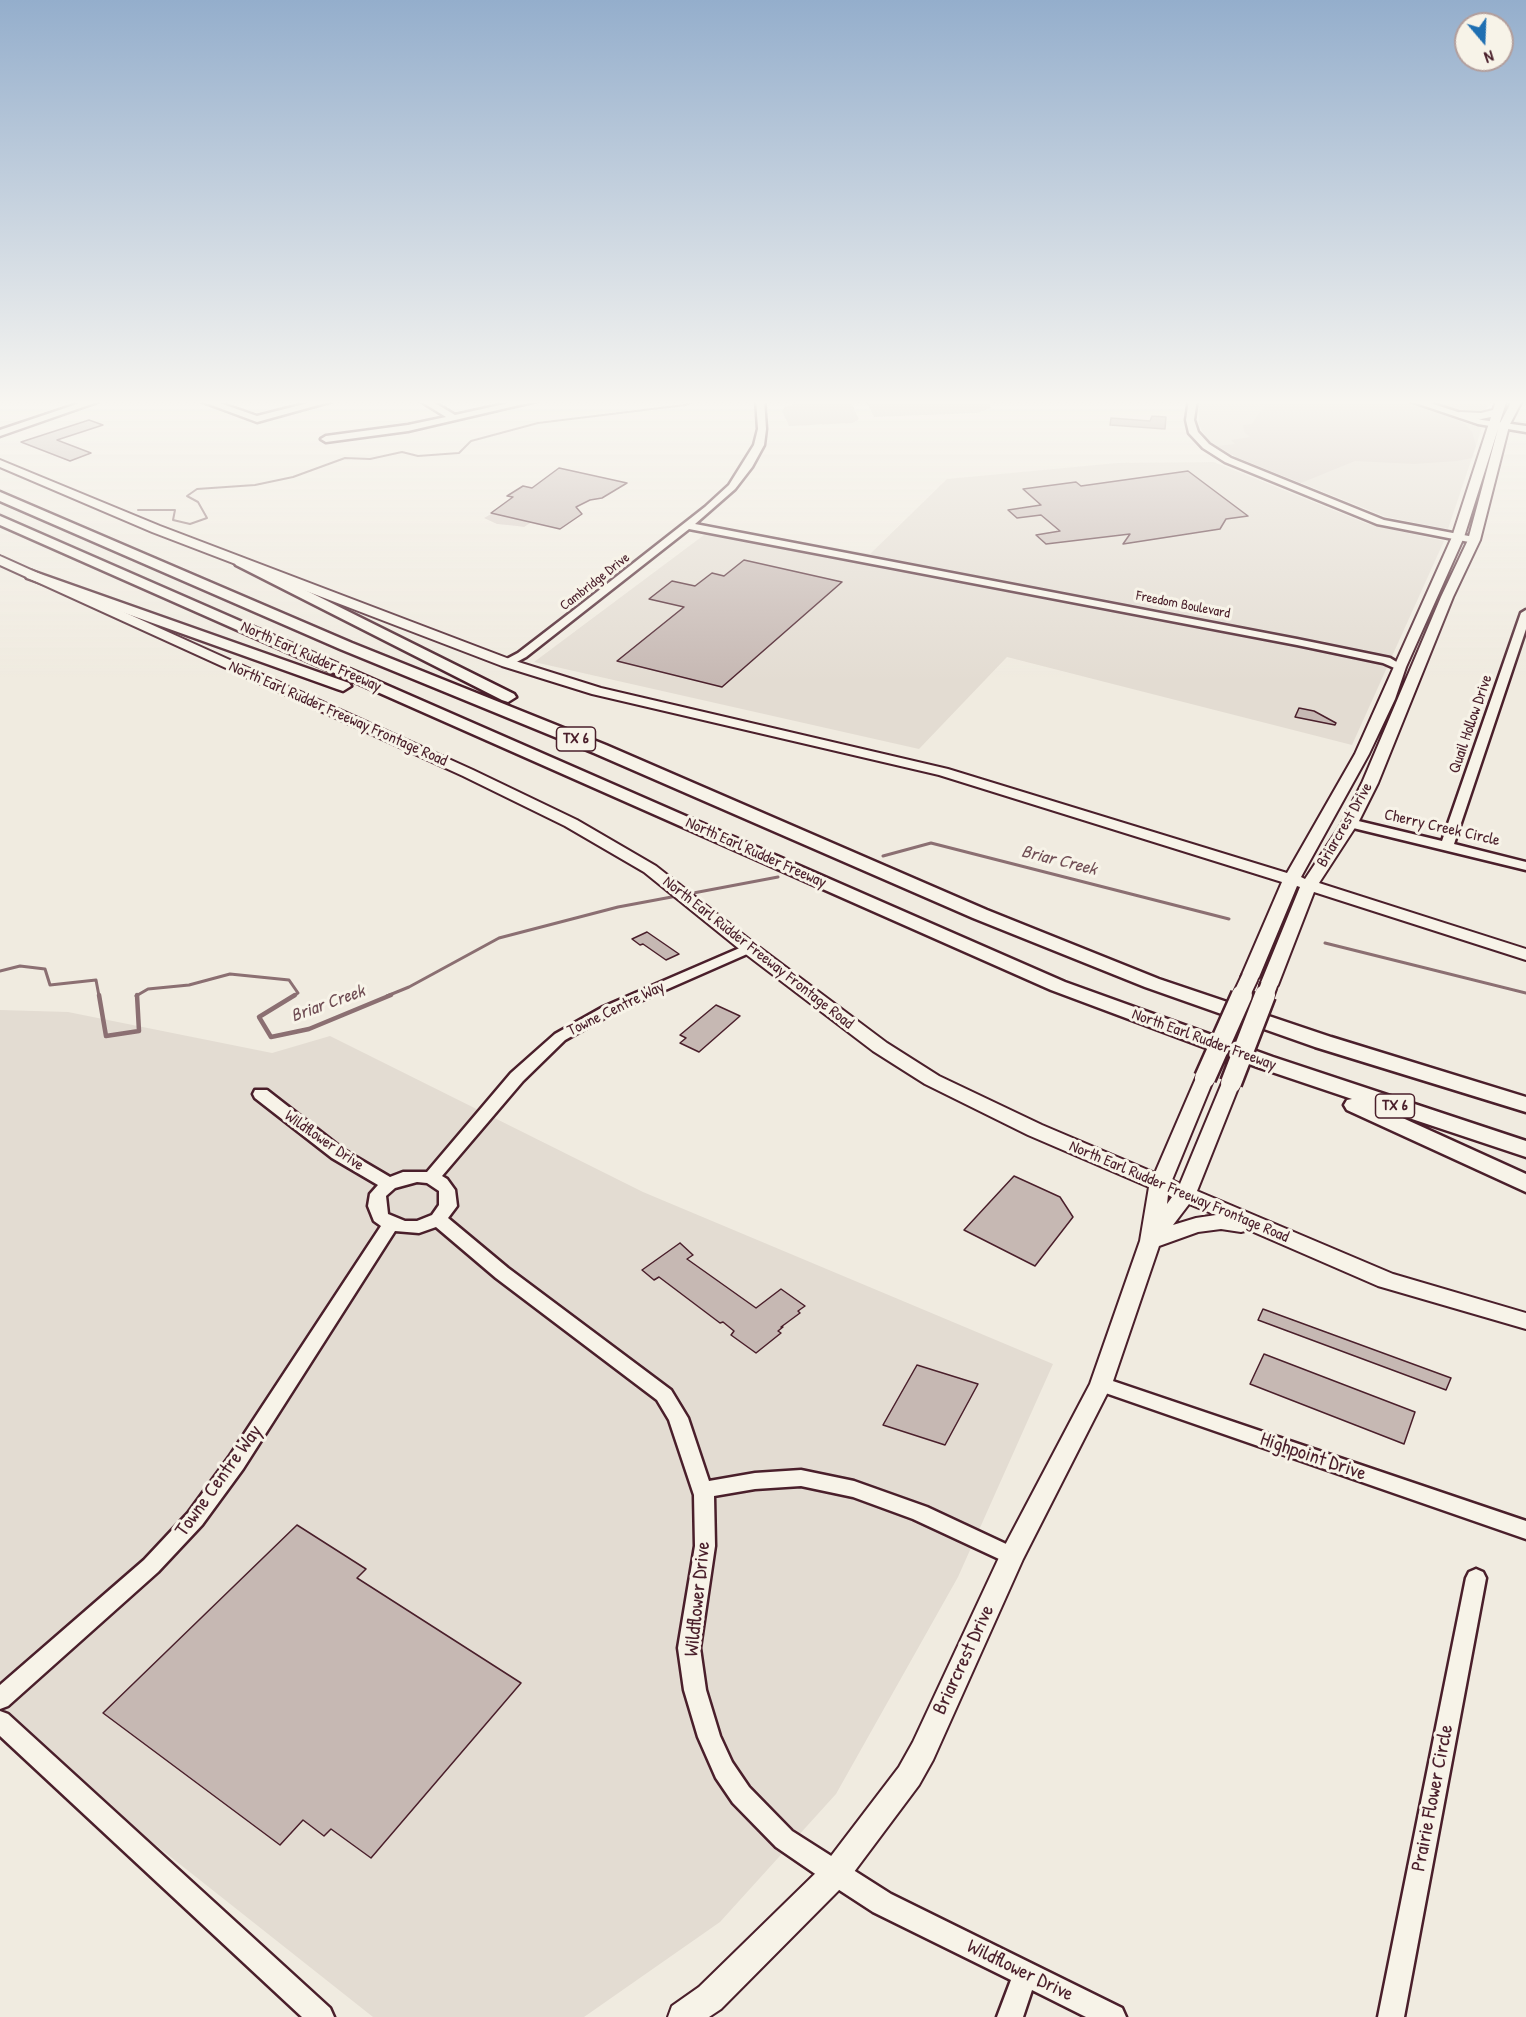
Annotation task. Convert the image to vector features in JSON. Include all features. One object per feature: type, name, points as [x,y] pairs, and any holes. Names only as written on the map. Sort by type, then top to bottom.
[{"type":"highway","name":"North Earl Rudder Freeway","points":[[0,496],[346,646],[600,749],[980,914],[1152,983],[1323,1042],[1526,1105]]},
{"type":"highway","name":"North Earl Rudder Freeway","points":[[0,520],[510,747],[1058,986],[1265,1062],[1526,1149]]},
{"type":"highway","points":[[241,562],[533,710],[600,749]]},
{"type":"highway","points":[[32,575],[238,646],[510,747]]},
{"type":"highway","points":[[1265,1062],[1526,1184]]},
{"type":"main road","points":[[71,493],[156,529],[507,663],[597,691],[944,772],[1309,885],[1526,956]]},
{"type":"main road","name":"Briarcrest Drive","points":[[684,2017],[710,1998],[834,1874],[909,1776],[923,1750],[1012,1556],[1101,1384],[1150,1241],[1160,1184],[1292,880],[1362,754],[1388,699],[1399,667],[1458,537],[1474,493]]},
{"type":"main road","name":"Briarcrest Drive","points":[[1150,1241],[1185,1196],[1309,885],[1350,823],[1370,783],[1447,597],[1474,540],[1484,493]]},
{"type":"main road","name":"North Earl Rudder Freeway Frontage Road","points":[[0,560],[468,773],[571,823],[650,869],[749,948],[880,1047],[932,1080],[1035,1130],[1386,1280],[1526,1321]]},
{"type":"main road","points":[[1150,1241],[1196,1225],[1221,1222],[1268,1230]]},
{"type":"street","name":"Cambridge Drive","points":[[507,663],[522,655],[583,609],[687,526],[724,493]]},
{"type":"street","points":[[1311,493],[1373,519],[1474,540]]},
{"type":"street","name":"Freedom Boulevard","points":[[687,526],[960,579],[980,587],[1074,602],[1418,671]]},
{"type":"street","name":"Quail Hollow Drive","points":[[1447,846],[1526,613]]},
{"type":"street","name":"Cherry Creek Circle","points":[[1350,823],[1526,866]]},
{"type":"street","name":"Towne Centre Way","points":[[431,1178],[518,1077],[560,1037],[608,1010],[749,948]]},
{"type":"street","name":"Wildflower Drive","points":[[261,1094],[329,1147],[389,1185]]},
{"type":"street","points":[[403,1178],[431,1178],[441,1183],[449,1198],[448,1206],[438,1219],[419,1227],[391,1224],[380,1217],[377,1206],[378,1194],[389,1185],[403,1178]]},
{"type":"street","name":"Wildflower Drive","points":[[438,1219],[502,1273],[664,1395],[678,1418],[703,1490],[706,1521],[705,1546],[689,1648],[695,1690],[709,1737],[724,1770],[741,1795],[784,1839],[834,1874],[882,1903],[1113,2017]]},
{"type":"street","name":"Towne Centre Way","points":[[0,1699],[151,1566],[195,1520],[236,1463],[391,1224]]},
{"type":"street","name":"Highpoint Drive","points":[[1101,1384],[1526,1530]]},
{"type":"street","points":[[703,1490],[755,1481],[801,1478],[847,1487],[920,1513],[1012,1556]]},
{"type":"street","name":"Prairie Flower Circle","points":[[1391,2017],[1476,1578]]},
{"type":"street","points":[[0,1721],[321,2017]]},
{"type":"street","points":[[1010,2017],[1025,1975]]},
{"type":"shaded area","points":[[932,493],[1291,493],[1368,524],[1444,541],[1352,745],[1007,657],[919,749],[534,662],[716,526],[870,554]]},
{"type":"shaded area","points":[[1327,493],[1460,493],[1448,529],[1386,517]]},
{"type":"shaded area","points":[[493,513],[532,522],[524,527],[497,524],[484,518]]},
{"type":"shaded area","points":[[0,1010],[68,1012],[272,1053],[330,1036],[643,1192],[1053,1364],[958,1577],[836,1794],[720,1922],[584,2017],[373,2017],[9,1729],[0,1714]]},
{"type":"building","points":[[512,493],[610,493],[576,507],[582,514],[560,529],[491,513],[513,497],[507,496]]},
{"type":"building","points":[[1028,493],[1218,493],[1248,516],[1226,519],[1220,529],[1123,544],[1130,534],[1046,544],[1036,535],[1060,531],[1041,515],[1017,518],[1008,510],[1041,505]]},
{"type":"building","points":[[744,560],[842,582],[722,687],[617,661],[684,607],[649,599],[672,581],[695,586],[712,573],[724,576]]},
{"type":"building","points":[[1299,708],[1314,711],[1336,723],[1335,725],[1295,717]]},
{"type":"building","points":[[647,932],[679,954],[666,960],[632,939]]},
{"type":"building","points":[[716,1005],[740,1016],[699,1052],[680,1043],[686,1038],[680,1035]]},
{"type":"building","points":[[1014,1176],[1060,1197],[1073,1217],[1035,1266],[964,1230]]},
{"type":"building","points":[[680,1243],[693,1255],[687,1259],[756,1308],[781,1289],[805,1306],[798,1311],[800,1313],[781,1327],[783,1327],[778,1331],[781,1333],[756,1353],[731,1335],[734,1331],[723,1322],[720,1323],[659,1277],[654,1280],[642,1270]]},
{"type":"building","points":[[1263,1309],[1451,1378],[1446,1390],[1258,1320]]},
{"type":"building","points":[[1264,1354],[1415,1412],[1404,1444],[1250,1384]]},
{"type":"building","points":[[917,1365],[978,1384],[945,1445],[883,1425]]},
{"type":"building","points":[[297,1525],[366,1569],[357,1578],[521,1683],[371,1858],[331,1829],[324,1836],[303,1820],[280,1845],[103,1713]]},
{"type":"waterway","points":[[138,510],[175,510],[173,520],[190,524],[207,518],[198,502],[187,496],[191,493]]},
{"type":"waterway","name":"Briar Creek","points":[[883,856],[931,843],[1229,919]]},
{"type":"waterway","name":"Briar Creek","points":[[688,894],[778,877]]},
{"type":"waterway","name":"Briar Creek","points":[[387,996],[409,987],[499,938],[618,907],[677,896]]},
{"type":"waterway","name":"Briar Creek","points":[[1325,943],[1526,993]]},
{"type":"waterway","name":"Briar Creek","points":[[0,971],[20,966],[45,969],[50,985],[96,980],[99,996]]},
{"type":"waterway","name":"Briar Creek","points":[[137,995],[148,989],[189,985],[230,974],[289,980],[298,993],[293,996]]},
{"type":"waterway","name":"Briar Creek","points":[[99,995],[106,1036],[139,1031],[137,995]]},
{"type":"waterway","name":"Briar Creek","points":[[295,995],[259,1017],[271,1037],[309,1029],[391,995]]}]
